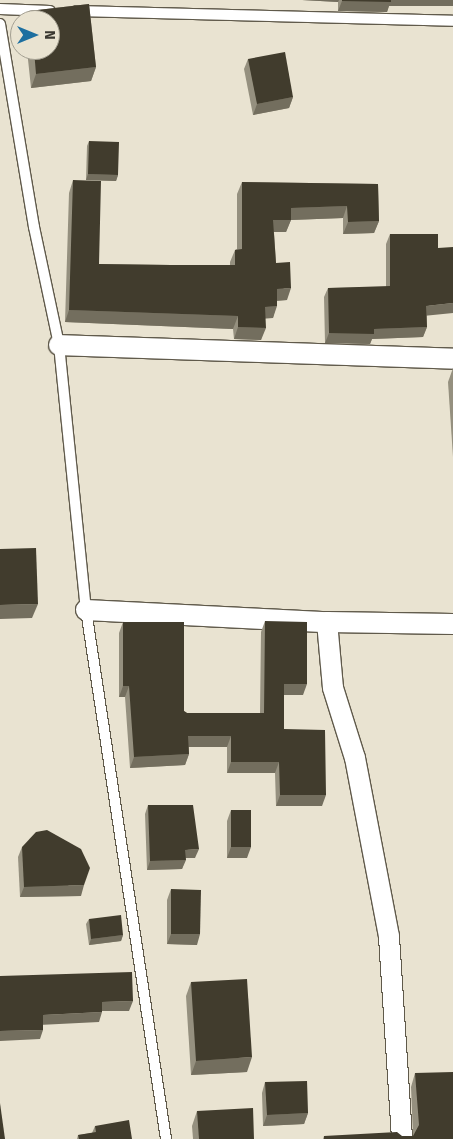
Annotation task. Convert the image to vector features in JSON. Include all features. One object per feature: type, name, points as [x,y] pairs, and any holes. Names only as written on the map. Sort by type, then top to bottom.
[{"type":"street","points":[[59,344],[453,359]]},
{"type":"street","points":[[86,610],[327,622],[453,624]]},
{"type":"street","points":[[327,622],[333,688],[355,758],[389,937],[402,1139]]},
{"type":"lane","points":[[0,9],[453,21]]},
{"type":"lane","points":[[0,24],[34,227],[59,344],[86,610],[166,1139]]},
{"type":"building","points":[[391,0],[391,2],[342,1]]},
{"type":"building","points":[[89,4],[96,67],[36,74],[35,60],[60,60],[60,10],[38,10]]},
{"type":"building","points":[[285,52],[293,97],[257,104],[248,59]]},
{"type":"building","points":[[89,141],[119,142],[118,175],[88,174]]},
{"type":"building","points":[[73,180],[101,181],[99,264],[235,265],[235,250],[242,249],[242,182],[378,184],[379,221],[348,222],[347,206],[291,208],[291,220],[273,220],[276,263],[290,262],[291,288],[277,289],[277,306],[265,307],[266,328],[238,327],[238,316],[69,310]]},
{"type":"building","points":[[390,234],[438,234],[438,248],[453,247],[453,303],[426,306],[427,327],[374,329],[374,334],[329,333],[328,288],[390,286]]},
{"type":"building","points":[[36,548],[38,604],[0,605],[0,549]]},
{"type":"building","points":[[265,621],[307,622],[307,684],[284,684],[284,729],[325,730],[326,795],[280,795],[279,762],[231,762],[231,736],[188,736],[189,754],[134,757],[129,686],[123,686],[123,622],[184,622],[184,711],[187,713],[264,713]]},
{"type":"building","points":[[148,805],[193,805],[199,849],[185,850],[186,860],[150,861]]},
{"type":"building","points":[[231,810],[251,810],[251,847],[231,847]]},
{"type":"building","points":[[47,830],[81,849],[90,868],[84,885],[24,887],[22,847],[36,832]]},
{"type":"building","points":[[171,889],[201,890],[200,934],[171,934]]},
{"type":"building","points":[[121,915],[123,935],[91,939],[89,919]]},
{"type":"building","points":[[132,972],[133,1001],[102,1002],[102,1012],[43,1015],[43,1030],[0,1031],[0,976]]},
{"type":"building","points":[[247,979],[252,1057],[196,1061],[191,982]]},
{"type":"building","points":[[453,1072],[453,1139],[324,1139],[324,1136],[397,1132],[402,1136],[413,1136],[419,1125],[415,1073]]},
{"type":"building","points":[[307,1081],[308,1113],[267,1115],[265,1082]]},
{"type":"building","points":[[0,1103],[5,1139],[0,1139]]},
{"type":"building","points":[[253,1108],[254,1139],[199,1139],[197,1111]]},
{"type":"building","points":[[129,1120],[132,1139],[79,1139],[78,1135],[96,1132],[95,1126]]}]
